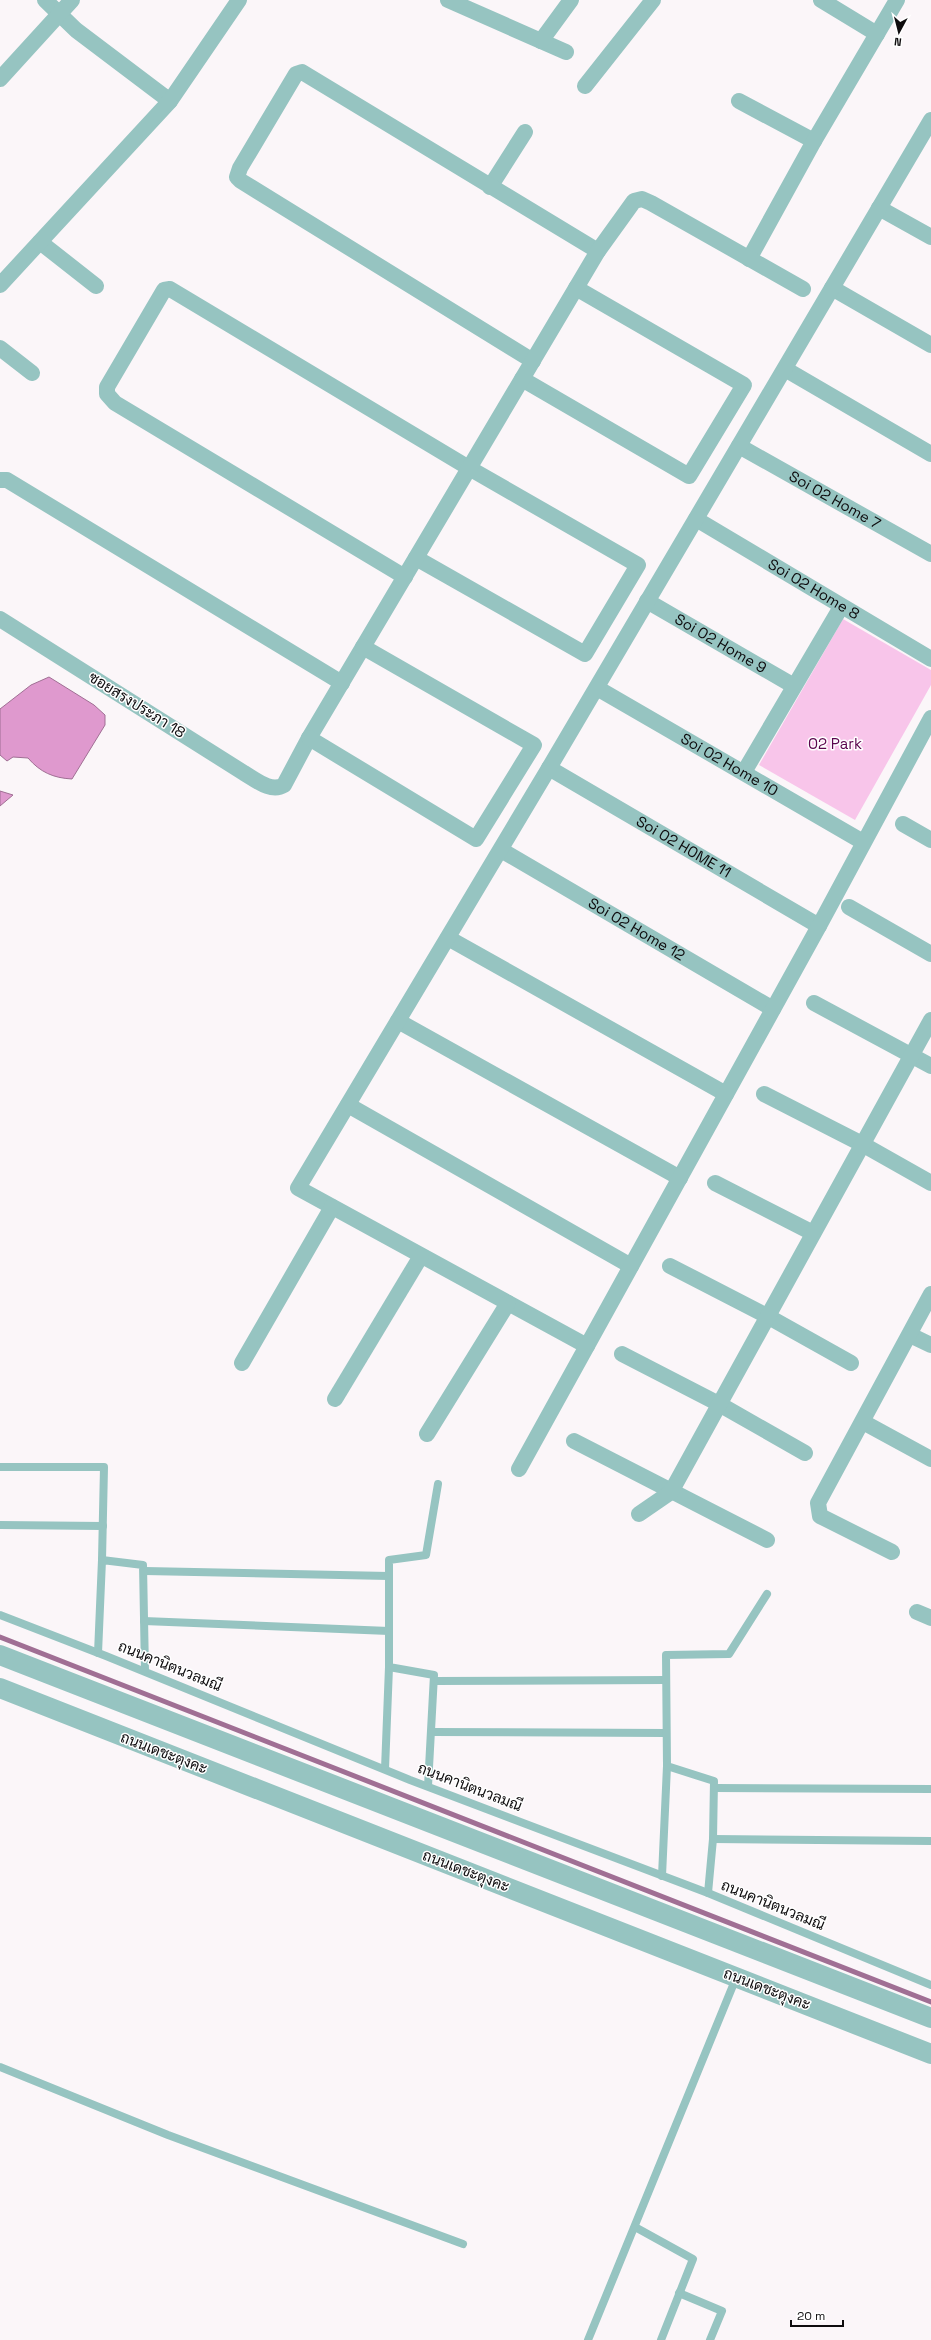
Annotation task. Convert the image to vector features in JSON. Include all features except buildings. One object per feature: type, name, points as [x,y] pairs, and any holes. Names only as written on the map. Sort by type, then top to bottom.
[{"type":"street","points":[[44,0],[61,14],[76,30],[170,101]]},
{"type":"street","points":[[0,79],[61,14],[72,0]]},
{"type":"street","points":[[0,285],[170,101],[239,0]]},
{"type":"street","points":[[448,0],[566,52]]},
{"type":"street","points":[[542,41],[571,0]]},
{"type":"street","points":[[586,86],[653,0]]},
{"type":"street","points":[[821,0],[877,34]]},
{"type":"street","points":[[749,259],[814,141],[897,0]]},
{"type":"street","points":[[533,361],[247,185],[237,177],[240,168],[296,74],[302,72],[598,251]]},
{"type":"street","points":[[739,101],[814,141]]},
{"type":"street","points":[[587,1346],[298,1188],[501,850],[879,208],[929,128]]},
{"type":"street","points":[[490,187],[525,132]]},
{"type":"street","points":[[363,647],[534,745],[476,839],[309,738],[576,288],[598,251],[627,208],[637,199],[652,203],[803,289]]},
{"type":"street","points":[[879,208],[931,237]]},
{"type":"street","points":[[40,242],[96,286]]},
{"type":"street","points":[[522,379],[689,476],[744,385],[576,288]]},
{"type":"street","points":[[832,288],[931,345]]},
{"type":"street","points":[[405,577],[111,400],[107,394],[107,387],[160,294],[164,290],[170,289],[469,468],[638,565],[585,654],[416,558]]},
{"type":"street","points":[[0,348],[32,373]]},
{"type":"street","points":[[785,369],[931,454]]},
{"type":"street","name":"Soi O2 Home 7","points":[[739,446],[931,554]]},
{"type":"street","points":[[0,480],[7,480],[342,683]]},
{"type":"street","name":"Soi O2 Home 8","points":[[696,519],[931,659]]},
{"type":"street","name":"Soi O2 Home 9","points":[[647,601],[794,686]]},
{"type":"street","points":[[744,772],[841,606]]},
{"type":"street","name":"ซอยสรงประภา 18","points":[[0,619],[244,773],[275,788],[284,785],[309,738]]},
{"type":"street","name":"Soi O2 Home 10","points":[[596,688],[863,842]]},
{"type":"street","points":[[519,1469],[819,926],[931,718]]},
{"type":"street","name":"Soi O2 HOME 11","points":[[549,768],[819,926]]},
{"type":"street","points":[[903,824],[931,840]]},
{"type":"street","name":"Soi O2 Home 12","points":[[501,850],[773,1009]]},
{"type":"street","points":[[849,907],[931,954]]},
{"type":"street","points":[[448,938],[726,1094]]},
{"type":"street","points":[[814,1003],[912,1054],[931,1066]]},
{"type":"street","points":[[639,1514],[671,1492],[931,1020]]},
{"type":"street","points":[[398,1021],[680,1178]]},
{"type":"street","points":[[764,1094],[862,1144],[931,1184]]},
{"type":"street","points":[[348,1104],[631,1266]]},
{"type":"street","points":[[715,1183],[813,1233]]},
{"type":"street","points":[[242,1363],[332,1207]]},
{"type":"street","points":[[335,1399],[421,1256]]},
{"type":"street","points":[[670,1266],[768,1316],[851,1363]]},
{"type":"street","points":[[892,1552],[820,1516],[818,1503],[931,1294]]},
{"type":"street","points":[[428,1434],[508,1303]]},
{"type":"street","points":[[910,1335],[931,1344]]},
{"type":"street","points":[[622,1354],[719,1404],[805,1453]]},
{"type":"street","points":[[863,1422],[931,1458]]},
{"type":"street","points":[[574,1441],[767,1540]]},
{"type":"street","name":"ถนนเดชะตุงคะ","points":[[0,1655],[931,2018]]},
{"type":"street","name":"ถนนเดชะตุงคะ","points":[[0,1688],[931,2054]]},
{"type":"street","points":[[351,1826],[363,1796]]},
{"type":"lane","points":[[0,1466],[104,1467],[98,1652]]},
{"type":"lane","points":[[385,1769],[389,1667],[389,1560],[426,1555],[438,1484]]},
{"type":"lane","points":[[0,1524],[103,1526]]},
{"type":"lane","points":[[102,1560],[143,1565],[144,1671]]},
{"type":"lane","points":[[144,1571],[389,1576]]},
{"type":"lane","points":[[662,1876],[667,1766],[666,1655],[729,1654],[767,1594]]},
{"type":"lane","name":"ถนนคานิตนวลมณี","points":[[0,1615],[98,1652],[428,1786],[708,1893],[931,1985]]},
{"type":"lane","points":[[144,1621],[389,1630]]},
{"type":"lane","points":[[389,1667],[434,1675],[428,1786]]},
{"type":"lane","points":[[434,1681],[666,1680]]},
{"type":"lane","points":[[432,1732],[666,1733]]},
{"type":"lane","points":[[667,1766],[714,1781],[713,1839],[708,1893]]},
{"type":"lane","points":[[715,1788],[931,1789]]},
{"type":"lane","points":[[713,1839],[931,1841]]},
{"type":"lane","points":[[588,2340],[737,1977]]},
{"type":"lane","points":[[0,2067],[168,2135],[463,2244]]},
{"type":"lane","points":[[635,2227],[693,2259],[661,2340]]},
{"type":"lane","points":[[679,2293],[722,2311],[710,2340]]},
{"type":"green space","name":"O2 Park","points":[[843,619],[931,670],[931,685],[855,820],[759,765]]},
{"type":"shaded area","points":[[49,677],[94,705],[105,715],[105,725],[72,779],[53,776],[42,771],[28,758],[13,757],[7,761],[0,755],[0,709],[31,685]]},
{"type":"shaded area","points":[[0,791],[13,795],[0,806]]},
{"type":"waterway","points":[[0,1637],[931,2002]]}]
